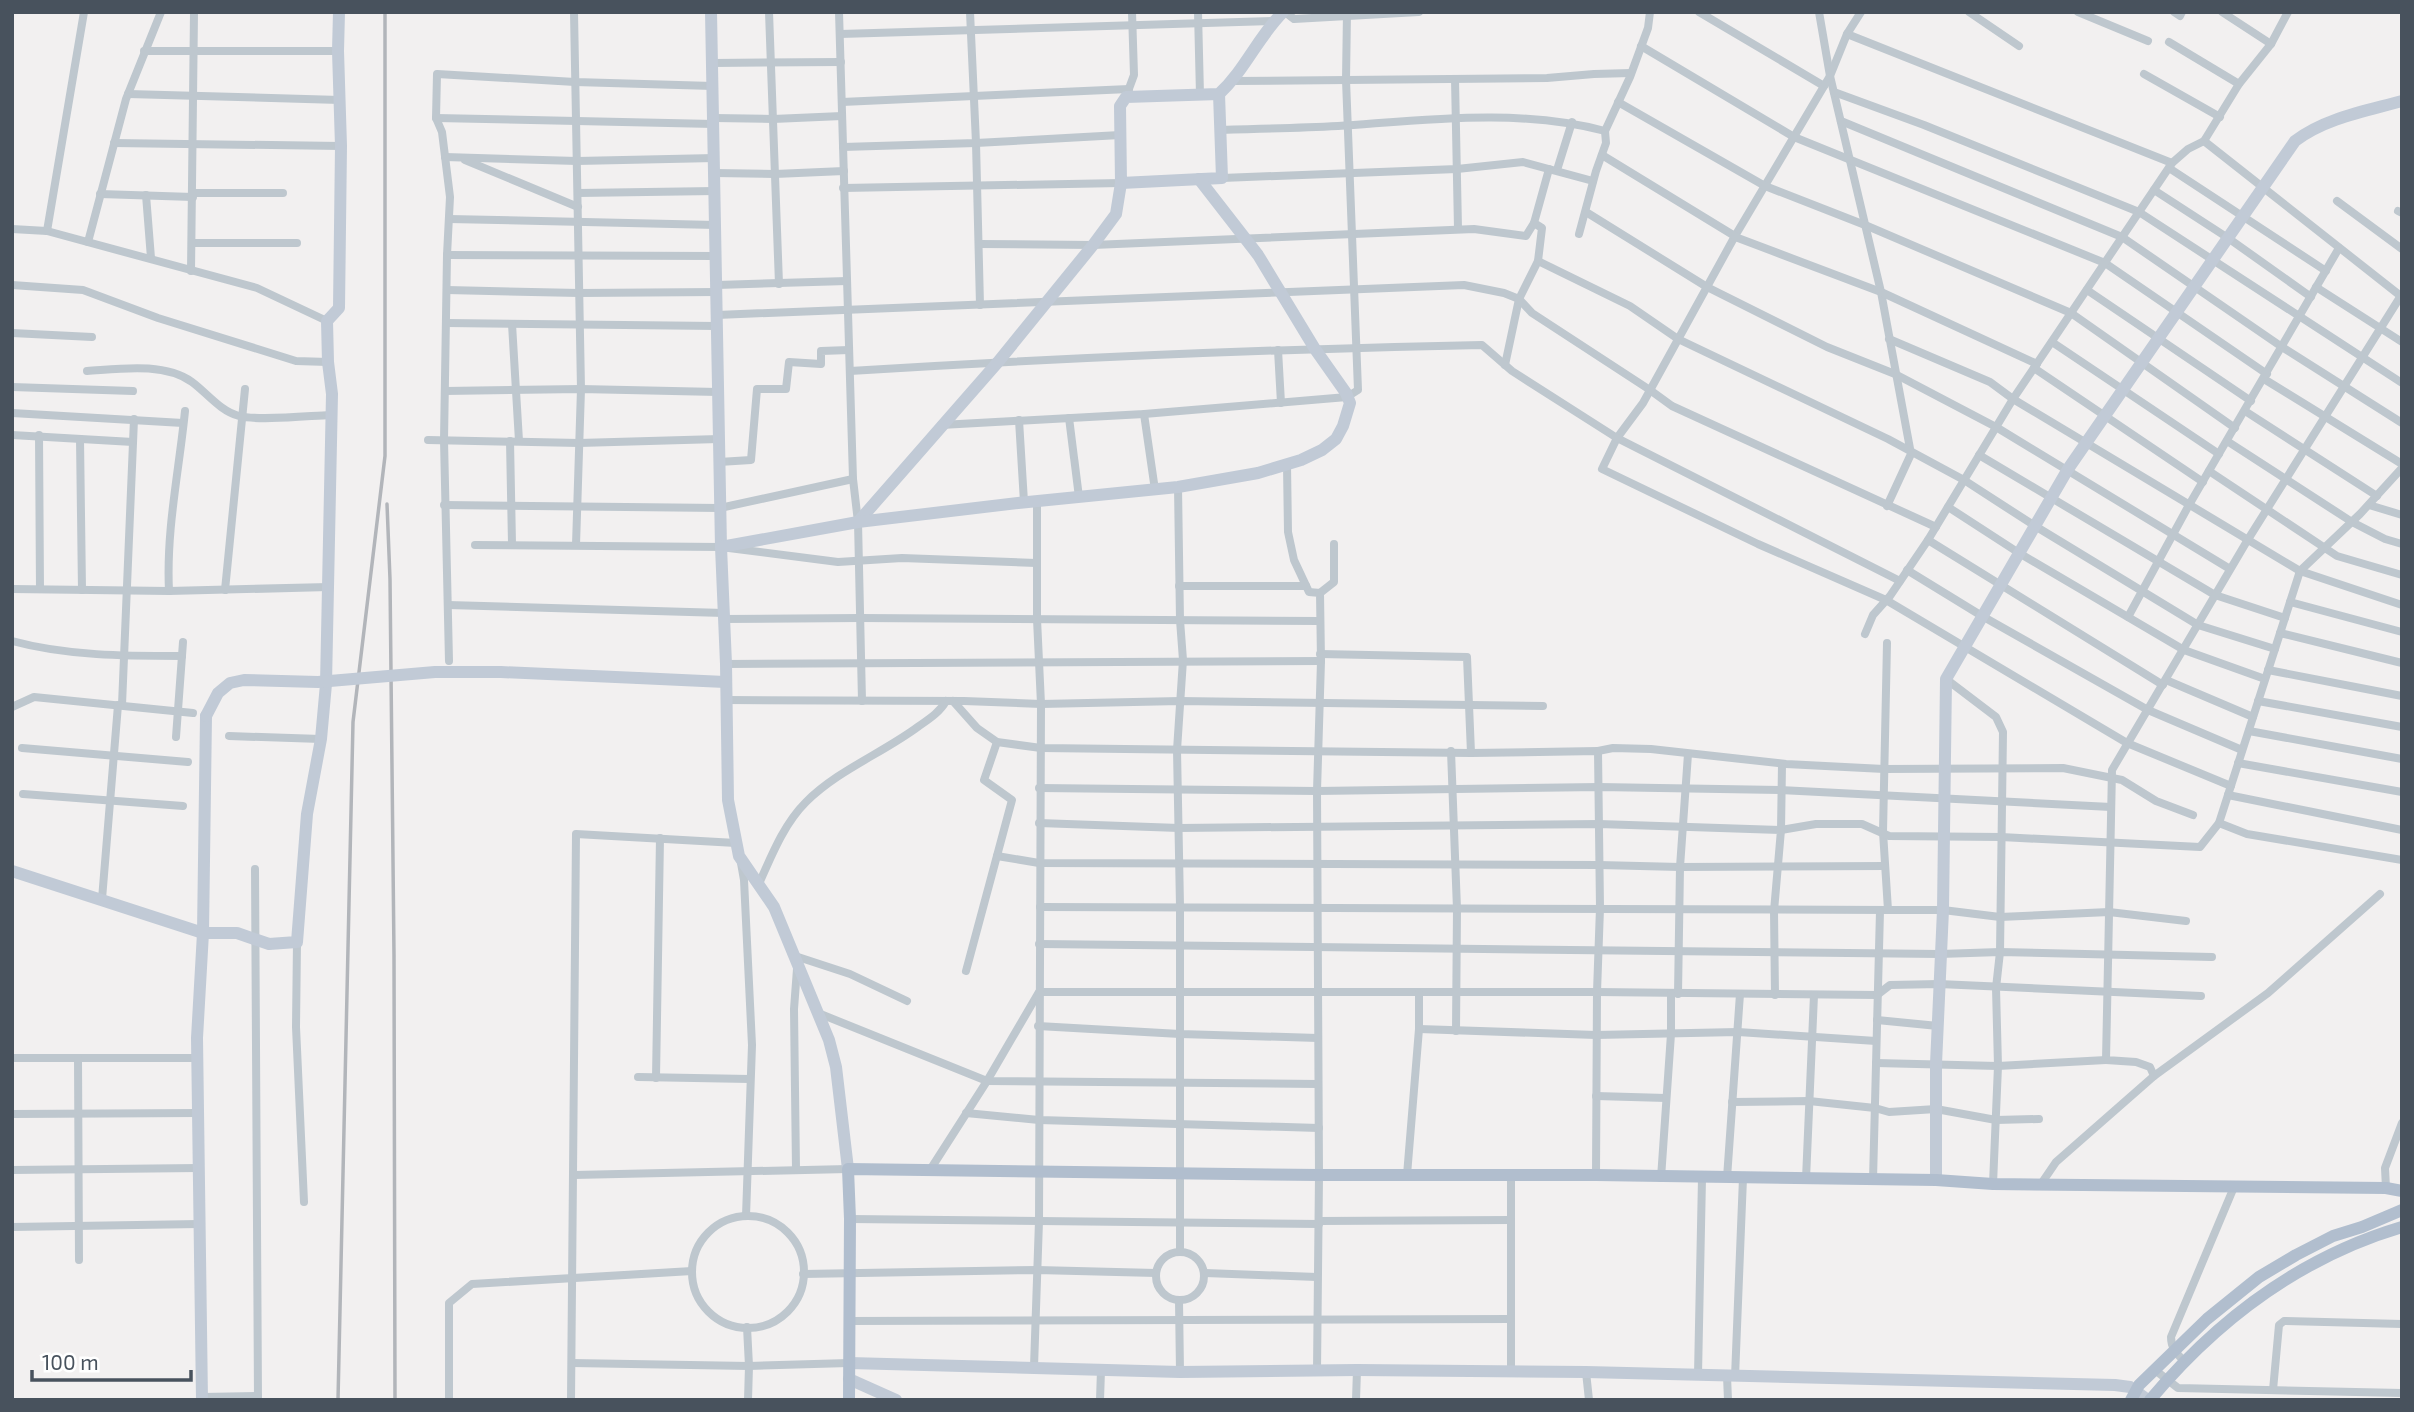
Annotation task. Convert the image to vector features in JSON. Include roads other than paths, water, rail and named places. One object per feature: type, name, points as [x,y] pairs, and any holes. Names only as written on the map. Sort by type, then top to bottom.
[{"type":"main road","points":[[849,1400],[848,1169],[1320,1175],[1596,1175],[1936,1180],[1993,1184],[2386,1188],[2402,1191]]},
{"type":"main road","points":[[2133,1395],[2224,1303],[2259,1277],[2333,1236],[2402,1210]]},
{"type":"main road","points":[[2149,1400],[2221,1326],[2252,1301],[2291,1276],[2370,1237],[2402,1227]]},
{"type":"street","points":[[47,231],[84,12]]},
{"type":"street","points":[[191,271],[194,12]]},
{"type":"street","points":[[304,1202],[296,1027],[297,942],[307,814],[321,739],[326,684],[332,394],[327,321],[339,308],[339,12]]},
{"type":"street","points":[[574,12],[581,389],[576,545]]},
{"type":"street","points":[[711,12],[728,800],[745,894],[752,1045],[746,1216]]},
{"type":"street","points":[[769,12],[779,284]]},
{"type":"street","points":[[839,12],[862,701]]},
{"type":"street","points":[[970,12],[980,305]]},
{"type":"street","points":[[858,522],[998,362],[1116,214],[1121,183],[1120,106],[1134,75],[1132,12]]},
{"type":"street","points":[[1198,12],[1200,95]]},
{"type":"street","points":[[840,34],[1198,24],[1281,15],[1294,19],[1419,12]]},
{"type":"street","points":[[1579,234],[1606,143],[1605,131],[1631,74],[1648,28],[1650,12]]},
{"type":"street","points":[[1699,12],[1824,86]]},
{"type":"street","points":[[1861,12],[1847,34],[1830,76],[1735,236],[1643,403],[1617,438],[1602,469],[1758,544],[1886,600],[2127,743],[2229,790],[2402,830]]},
{"type":"street","points":[[1969,12],[2019,46]]},
{"type":"street","points":[[2078,12],[2148,41]]},
{"type":"street","points":[[2174,12],[2180,16],[2182,12]]},
{"type":"street","points":[[2222,12],[2271,44]]},
{"type":"street","points":[[1865,634],[1873,615],[1928,540],[2013,399],[2170,166],[2188,149],[2204,141],[2239,84],[2271,44],[2288,12]]},
{"type":"street","points":[[88,242],[128,94],[157,13]]},
{"type":"street","points":[[1819,13],[1830,76],[1881,292],[1911,454],[1887,506]]},
{"type":"street","points":[[941,425],[1144,414],[1281,403],[1347,397],[1359,390],[1347,125],[1347,14]]},
{"type":"street","points":[[842,102],[974,96],[1219,94],[1233,80],[1281,15]]},
{"type":"street","points":[[1847,34],[2170,166],[2326,271]]},
{"type":"street","points":[[2169,42],[2239,84]]},
{"type":"street","points":[[1039,823],[1179,828],[1599,824],[1781,830],[1816,824],[1862,824],[1889,836],[2001,837],[2200,847],[2219,823],[2300,571],[2369,505],[2402,466],[2265,376],[2177,311],[2105,263],[1794,137],[1641,46]]},
{"type":"street","points":[[144,51],[338,51]]},
{"type":"street","points":[[713,63],[841,62]]},
{"type":"street","points":[[449,660],[444,440],[450,197],[442,132],[436,118],[437,74],[713,86]]},
{"type":"street","points":[[1233,80],[1548,78],[1631,74]]},
{"type":"street","points":[[2144,74],[2220,117]]},
{"type":"street","points":[[1455,79],[1458,229]]},
{"type":"street","points":[[1834,92],[1924,125],[2139,212],[2402,383]]},
{"type":"street","points":[[128,94],[341,100]]},
{"type":"street","points":[[1219,94],[1222,178]]},
{"type":"street","points":[[1936,1180],[1936,1064],[1943,911],[1946,679],[2068,469],[2295,141],[2308,131],[2329,122],[2402,101]]},
{"type":"street","points":[[1618,102],[1765,186],[1865,225],[2071,313],[2235,428]]},
{"type":"street","points":[[436,118],[576,122],[714,121],[842,116]]},
{"type":"street","points":[[1220,130],[1456,119],[1543,119],[1572,122],[1605,131]]},
{"type":"street","points":[[1841,121],[2122,237],[2282,346],[2402,423]]},
{"type":"street","points":[[979,244],[1093,245],[1458,229],[1526,236],[1534,223],[1572,122]]},
{"type":"street","points":[[843,147],[1120,135]]},
{"type":"street","points":[[2106,1060],[2112,770],[2247,541],[2401,296],[2204,141]]},
{"type":"street","points":[[114,144],[341,146]]},
{"type":"street","points":[[1602,155],[1735,236],[1881,292],[2036,366],[2203,482]]},
{"type":"street","points":[[445,157],[577,161],[715,158]]},
{"type":"street","points":[[459,157],[578,207]]},
{"type":"street","points":[[843,188],[1121,183],[1457,169],[1523,162],[1593,181]]},
{"type":"street","points":[[715,173],[844,171]]},
{"type":"street","points":[[721,547],[858,522],[1030,501],[1178,487],[1258,473],[1287,465],[1322,450],[1336,439],[1350,402],[1245,238],[1199,179]]},
{"type":"street","points":[[2154,190],[2311,297]]},
{"type":"street","points":[[578,193],[715,191]]},
{"type":"street","points":[[100,194],[283,193]]},
{"type":"street","points":[[146,195],[150,258]]},
{"type":"street","points":[[2337,201],[2402,249]]},
{"type":"street","points":[[1586,212],[1707,287],[1827,347],[1895,374],[1996,427],[2230,569]]},
{"type":"street","points":[[449,219],[716,225]]},
{"type":"street","points":[[1505,365],[1519,299],[1538,261],[1542,228],[1534,223]]},
{"type":"street","points":[[12,229],[47,231],[257,288],[327,321]]},
{"type":"street","points":[[193,243],[297,243]]},
{"type":"street","points":[[2128,617],[2189,505],[2339,248]]},
{"type":"street","points":[[447,255],[716,256]]},
{"type":"street","points":[[1538,261],[1630,306],[1678,339],[1888,439],[1911,454],[1964,480],[2198,625],[2275,649]]},
{"type":"street","points":[[447,290],[579,293],[717,289],[847,281]]},
{"type":"street","points":[[12,285],[83,290],[158,318],[296,361],[328,362]]},
{"type":"street","points":[[447,323],[580,325],[717,320],[848,311],[1464,285],[1504,293],[1519,299],[1532,313],[1672,406],[1936,527]]},
{"type":"street","points":[[2316,288],[2402,342]]},
{"type":"street","points":[[2087,290],[2251,401]]},
{"type":"street","points":[[512,324],[518,389],[512,544]]},
{"type":"street","points":[[12,334],[92,337]]},
{"type":"street","points":[[1889,339],[1990,382],[2013,399],[2300,571],[2402,605]]},
{"type":"street","points":[[2052,342],[2219,454]]},
{"type":"street","points":[[850,370],[1278,350],[1482,345],[1505,365],[1617,438],[1900,581]]},
{"type":"street","points":[[719,462],[751,460],[757,389],[786,389],[789,362],[821,365],[821,351],[849,350]]},
{"type":"street","points":[[1278,350],[1281,403]]},
{"type":"street","points":[[87,371],[143,370],[175,374],[194,384],[222,408],[242,417],[330,415]]},
{"type":"street","points":[[12,387],[133,391]]},
{"type":"street","points":[[225,590],[245,389]]},
{"type":"street","points":[[445,391],[581,389],[718,393]]},
{"type":"street","points":[[169,592],[169,530],[184,411]]},
{"type":"street","points":[[2245,411],[2376,496]]},
{"type":"street","points":[[12,413],[183,423]]},
{"type":"street","points":[[1144,414],[1155,490]]},
{"type":"street","points":[[1069,418],[1079,497]]},
{"type":"street","points":[[102,899],[125,656],[134,419]]},
{"type":"street","points":[[1019,420],[1036,563],[1041,704],[1039,1221],[1034,1367]]},
{"type":"street","points":[[12,435],[133,442]]},
{"type":"street","points":[[40,435],[40,589]]},
{"type":"street","points":[[80,439],[82,590]]},
{"type":"street","points":[[428,440],[579,443],[719,439]]},
{"type":"street","points":[[2227,441],[2352,522],[2385,539],[2402,544]]},
{"type":"street","points":[[1979,456],[2216,595],[2285,618]]},
{"type":"street","points":[[1287,465],[1288,532],[1294,560],[1309,592],[1320,593],[1334,582],[1334,544]]},
{"type":"street","points":[[2209,471],[2337,556],[2402,576]]},
{"type":"street","points":[[2392,478],[2402,481]]},
{"type":"street","points":[[444,505],[720,508],[853,479]]},
{"type":"street","points":[[1178,487],[1183,660],[1177,750],[1180,1252]]},
{"type":"street","points":[[2369,505],[2402,515]]},
{"type":"street","points":[[1948,507],[2019,553],[2184,650],[2267,674],[2402,696]]},
{"type":"street","points":[[1928,540],[2165,682],[2253,717]]},
{"type":"street","points":[[475,545],[721,547],[838,562],[902,558],[1036,563]]},
{"type":"street","points":[[1908,570],[1982,616],[2148,710],[2242,750]]},
{"type":"street","points":[[1179,586],[1307,586]]},
{"type":"street","points":[[12,589],[169,592],[329,587]]},
{"type":"street","points":[[1317,1371],[1320,1175],[1317,791],[1320,593]]},
{"type":"street","points":[[2290,603],[2402,632]]},
{"type":"street","points":[[448,605],[724,616],[1320,621]]},
{"type":"street","points":[[2280,633],[2402,663]]},
{"type":"street","points":[[12,641],[39,647],[125,656],[183,656]]},
{"type":"street","points":[[176,737],[183,642]]},
{"type":"street","points":[[1873,1180],[1878,952],[1884,910],[1887,643]]},
{"type":"street","points":[[726,664],[1468,656],[1471,753]]},
{"type":"street","points":[[255,869],[258,1398],[202,1398],[197,1058],[203,933],[200,714],[230,683],[244,680],[318,682],[435,672],[725,682]]},
{"type":"street","points":[[1946,679],[1996,717],[2003,732],[2000,952],[1996,988],[1998,1066],[1993,1184]]},
{"type":"street","points":[[12,707],[34,697],[200,714]]},
{"type":"street","points":[[727,700],[1041,704],[1180,701],[1543,706]]},
{"type":"street","points":[[950,701],[977,728],[997,742],[1041,748],[1471,753],[1638,748],[1782,764],[1884,769],[2063,768],[2112,776],[2156,801],[2193,815]]},
{"type":"street","points":[[758,886],[790,821],[807,801],[837,778],[908,735],[950,701]]},
{"type":"street","points":[[2258,701],[2402,727]]},
{"type":"street","points":[[2249,731],[2402,759]]},
{"type":"street","points":[[229,736],[321,739]]},
{"type":"street","points":[[966,971],[1013,800],[984,780],[997,742]]},
{"type":"street","points":[[22,748],[188,762]]},
{"type":"street","points":[[1451,751],[1457,909],[1456,1031]]},
{"type":"street","points":[[1596,1175],[1600,908],[1598,751]]},
{"type":"street","points":[[1661,1178],[1678,950],[1682,826],[1688,754]]},
{"type":"street","points":[[2238,763],[2402,792]]},
{"type":"street","points":[[1775,995],[1774,911],[1781,830],[1782,764]]},
{"type":"street","points":[[1039,788],[1317,791],[1685,788],[1780,790],[2111,807]]},
{"type":"street","points":[[23,794],[183,806]]},
{"type":"street","points":[[2219,823],[2247,835],[2402,860]]},
{"type":"street","points":[[571,1400],[576,834],[736,843]]},
{"type":"street","points":[[656,1078],[660,838]]},
{"type":"street","points":[[574,1175],[747,1169],[848,1169],[836,1068],[829,1041],[774,907],[739,856]]},
{"type":"street","points":[[997,856],[1039,863],[1885,866]]},
{"type":"street","points":[[12,871],[203,933],[237,933],[269,944],[297,942]]},
{"type":"street","points":[[2041,1184],[2056,1163],[2154,1076],[2269,993],[2380,894]]},
{"type":"street","points":[[1040,907],[1884,910],[1943,911],[2000,917],[2109,912],[2186,921]]},
{"type":"street","points":[[1039,944],[1940,954],[2000,952],[2212,957]]},
{"type":"street","points":[[796,959],[850,974],[907,1000]]},
{"type":"street","points":[[796,959],[796,1169]]},
{"type":"street","points":[[1038,992],[1877,995],[1891,985],[1939,984],[2201,996]]},
{"type":"street","points":[[930,1170],[1038,992]]},
{"type":"street","points":[[1408,1175],[1419,1029],[1419,993]]},
{"type":"street","points":[[1727,1178],[1740,994]]},
{"type":"street","points":[[1806,1179],[1814,995]]},
{"type":"street","points":[[818,1013],[986,1081],[1318,1084]]},
{"type":"street","points":[[1877,1020],[1938,1026]]},
{"type":"street","points":[[1038,1026],[1318,1038]]},
{"type":"street","points":[[1419,1029],[1596,1035],[1738,1032],[1876,1041]]},
{"type":"street","points":[[12,1058],[197,1058]]},
{"type":"street","points":[[78,1058],[79,1260]]},
{"type":"street","points":[[1876,1063],[1998,1066],[2106,1060],[2136,1062],[2150,1067],[2154,1076]]},
{"type":"street","points":[[638,1077],[750,1079]]},
{"type":"street","points":[[1596,1096],[1666,1098]]},
{"type":"street","points":[[1732,1102],[1809,1101],[1889,1112],[1936,1109],[1996,1120],[2039,1119]]},
{"type":"street","points":[[966,1113],[1039,1120],[1319,1128]]},
{"type":"street","points":[[12,1114],[198,1114]]},
{"type":"street","points":[[2386,1188],[2385,1168],[2402,1123]]},
{"type":"street","points":[[12,1170],[199,1168]]},
{"type":"street","points":[[1511,1175],[1511,1371]]},
{"type":"street","points":[[1698,1375],[1702,1178]]},
{"type":"street","points":[[1728,1400],[1743,1178]]},
{"type":"street","points":[[2185,1362],[2174,1351],[2171,1337],[2234,1187]]},
{"type":"street","points":[[746,1216],[775,1223],[789,1234],[799,1248],[803,1265],[797,1298],[787,1312],[773,1322],[756,1327],[722,1322],[708,1311],[698,1297],[692,1280],[692,1262],[698,1245],[709,1231],[723,1221],[746,1216]]},
{"type":"street","points":[[850,1219],[1319,1223],[1511,1220]]},
{"type":"street","points":[[12,1227],[199,1224]]},
{"type":"street","points":[[1180,1252],[1196,1257],[1205,1273],[1199,1292],[1194,1297],[1179,1301],[1171,1299],[1159,1289],[1156,1273],[1164,1258],[1180,1252]]},
{"type":"street","points":[[803,1274],[1037,1270],[1156,1273]]},
{"type":"street","points":[[449,1400],[449,1303],[472,1284],[692,1271]]},
{"type":"street","points":[[1205,1273],[1317,1277]]},
{"type":"street","points":[[1179,1301],[1180,1372]]},
{"type":"street","points":[[848,1321],[1510,1319]]},
{"type":"street","points":[[2271,1394],[2279,1325],[2284,1321],[2402,1324]]},
{"type":"street","points":[[747,1327],[748,1400]]},
{"type":"street","points":[[572,1363],[749,1366],[849,1363],[1180,1372],[1586,1372],[2115,1385],[2149,1400]]},
{"type":"street","points":[[1100,1400],[1101,1370]]},
{"type":"street","points":[[1356,1400],[1357,1370]]},
{"type":"street","points":[[2155,1370],[2178,1388],[2271,1394],[2402,1394]]},
{"type":"street","points":[[1586,1372],[1589,1400]]},
{"type":"street","points":[[849,1379],[896,1400]]},
{"type":"railway","points":[[338,1400],[353,722],[385,456],[385,12]]},
{"type":"railway","points":[[387,504],[394,955],[395,1400]]}]
